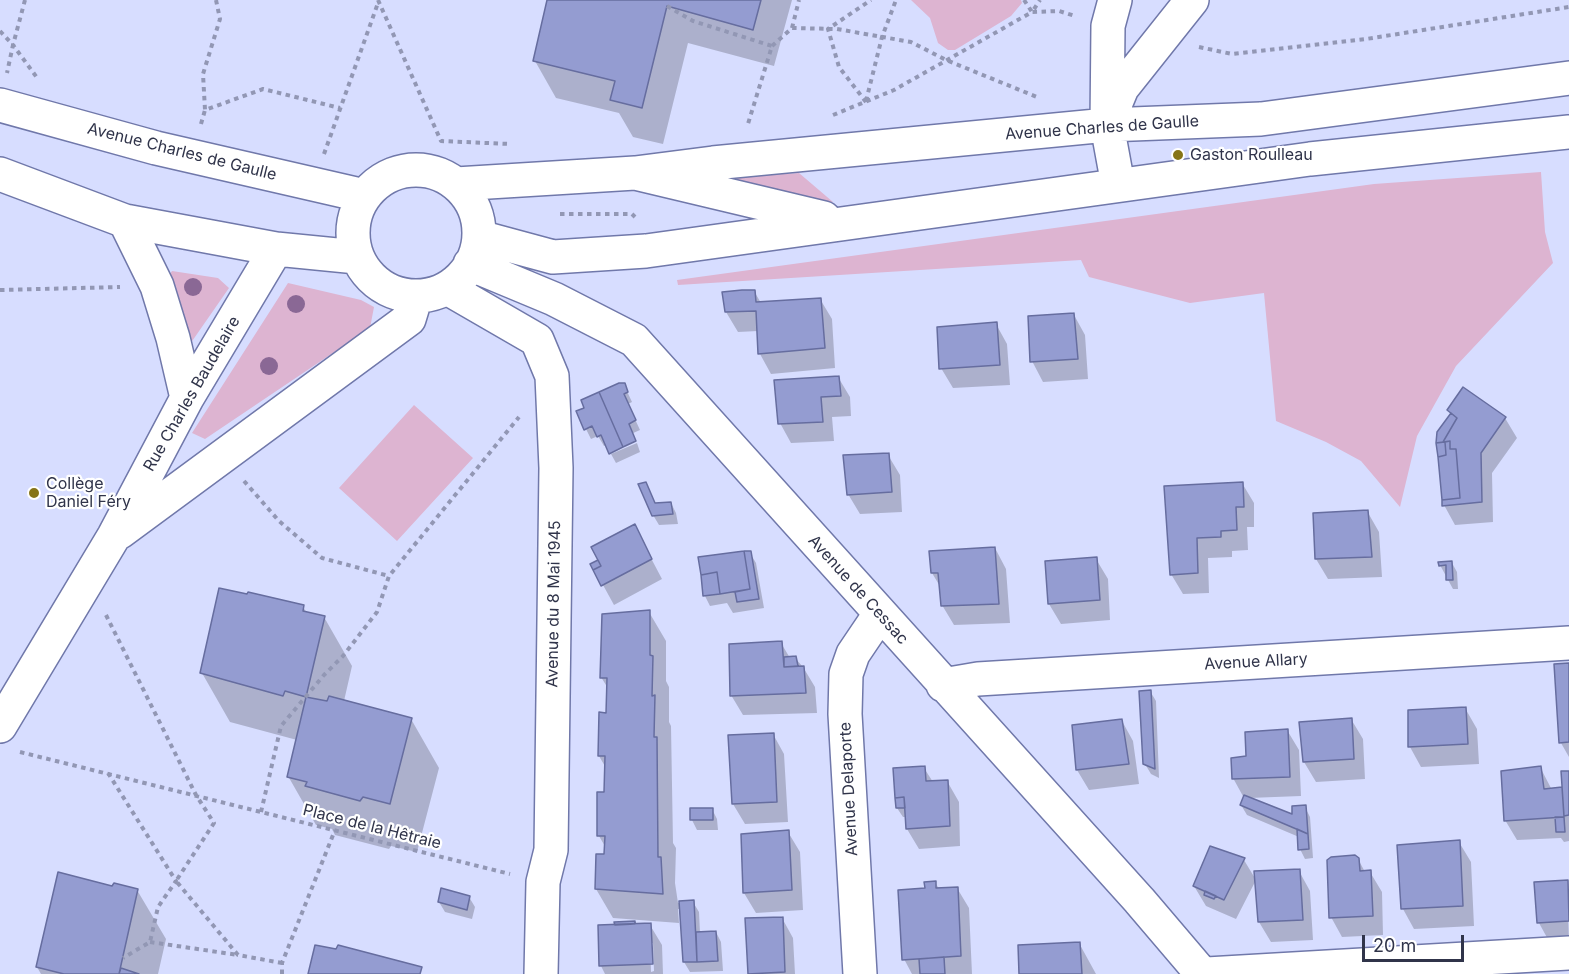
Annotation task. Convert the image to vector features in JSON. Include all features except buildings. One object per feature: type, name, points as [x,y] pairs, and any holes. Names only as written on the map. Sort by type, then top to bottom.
[{"type":"street","points":[[1107,124],[1122,88],[1192,0]]},
{"type":"street","points":[[1111,13],[1107,124],[1118,186]]},
{"type":"street","name":"Avenue Charles de Gaulle","points":[[456,184],[634,173],[760,158],[1107,124],[1261,118],[1569,78]]},
{"type":"street","name":"Avenue Charles de Gaulle","points":[[3,92],[156,148],[364,196]]},
{"type":"street","name":"Avenue Charles de Gaulle","points":[[474,250],[553,257],[646,251],[1310,159],[1569,132]]},
{"type":"street","points":[[418,170],[438,174],[456,184],[469,199],[477,217],[474,250],[464,274],[447,288],[427,296],[406,296],[385,289],[369,276],[357,257],[352,236],[355,215],[364,196],[380,180],[408,171],[418,170]]},
{"type":"street","name":"Avenue Charles de Gaulle","points":[[634,173],[776,208],[849,223]]},
{"type":"street","points":[[0,174],[125,221],[276,249],[357,257]]},
{"type":"street","points":[[125,221],[157,286],[173,338],[187,398]]},
{"type":"street","name":"Rue Charles Baudelaire","points":[[5,738],[187,398],[276,249]]},
{"type":"street","name":"Avenue de Cessac","points":[[474,250],[554,299],[634,340],[1139,900],[1202,974]]},
{"type":"street","name":"Avenue du 8 Mai 1945","points":[[447,288],[537,340],[552,376],[556,468],[551,850],[543,882],[541,974]]},
{"type":"street","points":[[114,536],[409,319],[416,296]]},
{"type":"street","name":"Avenue Delaporte","points":[[860,974],[845,714],[846,674],[853,654],[880,614]]},
{"type":"street","name":"Avenue Allary","points":[[943,685],[978,679],[1569,642]]},
{"type":"street","points":[[1207,974],[1569,953]]},
{"type":"path","points":[[3,92],[25,0]]},
{"type":"path","points":[[216,0],[220,19],[202,74],[204,110],[263,89],[340,108]]},
{"type":"path","points":[[744,137],[772,46],[792,28],[799,0]]},
{"type":"path","points":[[828,29],[871,0]]},
{"type":"path","points":[[866,102],[882,37],[896,0]]},
{"type":"path","points":[[1023,0],[1032,12]]},
{"type":"path","points":[[1032,12],[1040,0]]},
{"type":"path","points":[[1163,39],[1232,54],[1366,39],[1569,7],[1566,0]]},
{"type":"path","points":[[313,184],[378,1]]},
{"type":"path","points":[[378,1],[441,141],[516,144]]},
{"type":"path","points":[[667,6],[693,21],[772,46]]},
{"type":"path","points":[[822,120],[894,90],[1032,12],[1111,13]]},
{"type":"path","points":[[792,28],[828,29],[911,42],[946,60],[1042,99]]},
{"type":"path","points":[[828,29],[839,67],[866,102]]},
{"type":"path","points":[[0,31],[13,45]]},
{"type":"path","points":[[538,179],[544,212],[632,214],[642,224],[646,251]]},
{"type":"path","points":[[0,290],[157,286]]},
{"type":"path","points":[[261,812],[281,726],[324,675],[344,656],[376,612],[389,576],[552,376]]},
{"type":"path","points":[[222,457],[279,521],[322,558],[389,576]]},
{"type":"path","points":[[88,580],[196,795],[214,823],[158,907],[150,942]]},
{"type":"path","name":"Place de la Hêtraie","points":[[5,738],[108,773],[543,882]]},
{"type":"path","points":[[108,773],[176,881],[238,955]]},
{"type":"path","points":[[282,974],[282,963],[335,830]]},
{"type":"path","points":[[123,958],[150,942],[282,963]]},
{"type":"shaded area","points":[[911,0],[1021,0],[1022,3],[1011,16],[955,50],[948,50],[938,43],[930,18]]},
{"type":"shaded area","points":[[1541,172],[1545,232],[1553,263],[1456,366],[1417,436],[1400,507],[1361,461],[1326,442],[1276,421],[1264,293],[1190,303],[1089,277],[1081,260],[678,285],[677,280],[1374,184]]},
{"type":"shaded area","points":[[799,173],[833,202],[783,200],[724,184],[732,177]]},
{"type":"shaded area","points":[[172,271],[218,278],[229,288],[188,347],[166,280]]},
{"type":"shaded area","points":[[288,283],[361,300],[374,307],[370,328],[205,439],[192,433]]},
{"type":"shaded area","points":[[414,405],[473,458],[397,541],[339,488]]},
{"type":"place","name":"Gaston Roulleau","points":[[1178,155]]},
{"type":"place","name":"Collège Daniel Féry","points":[[34,493]]}]
